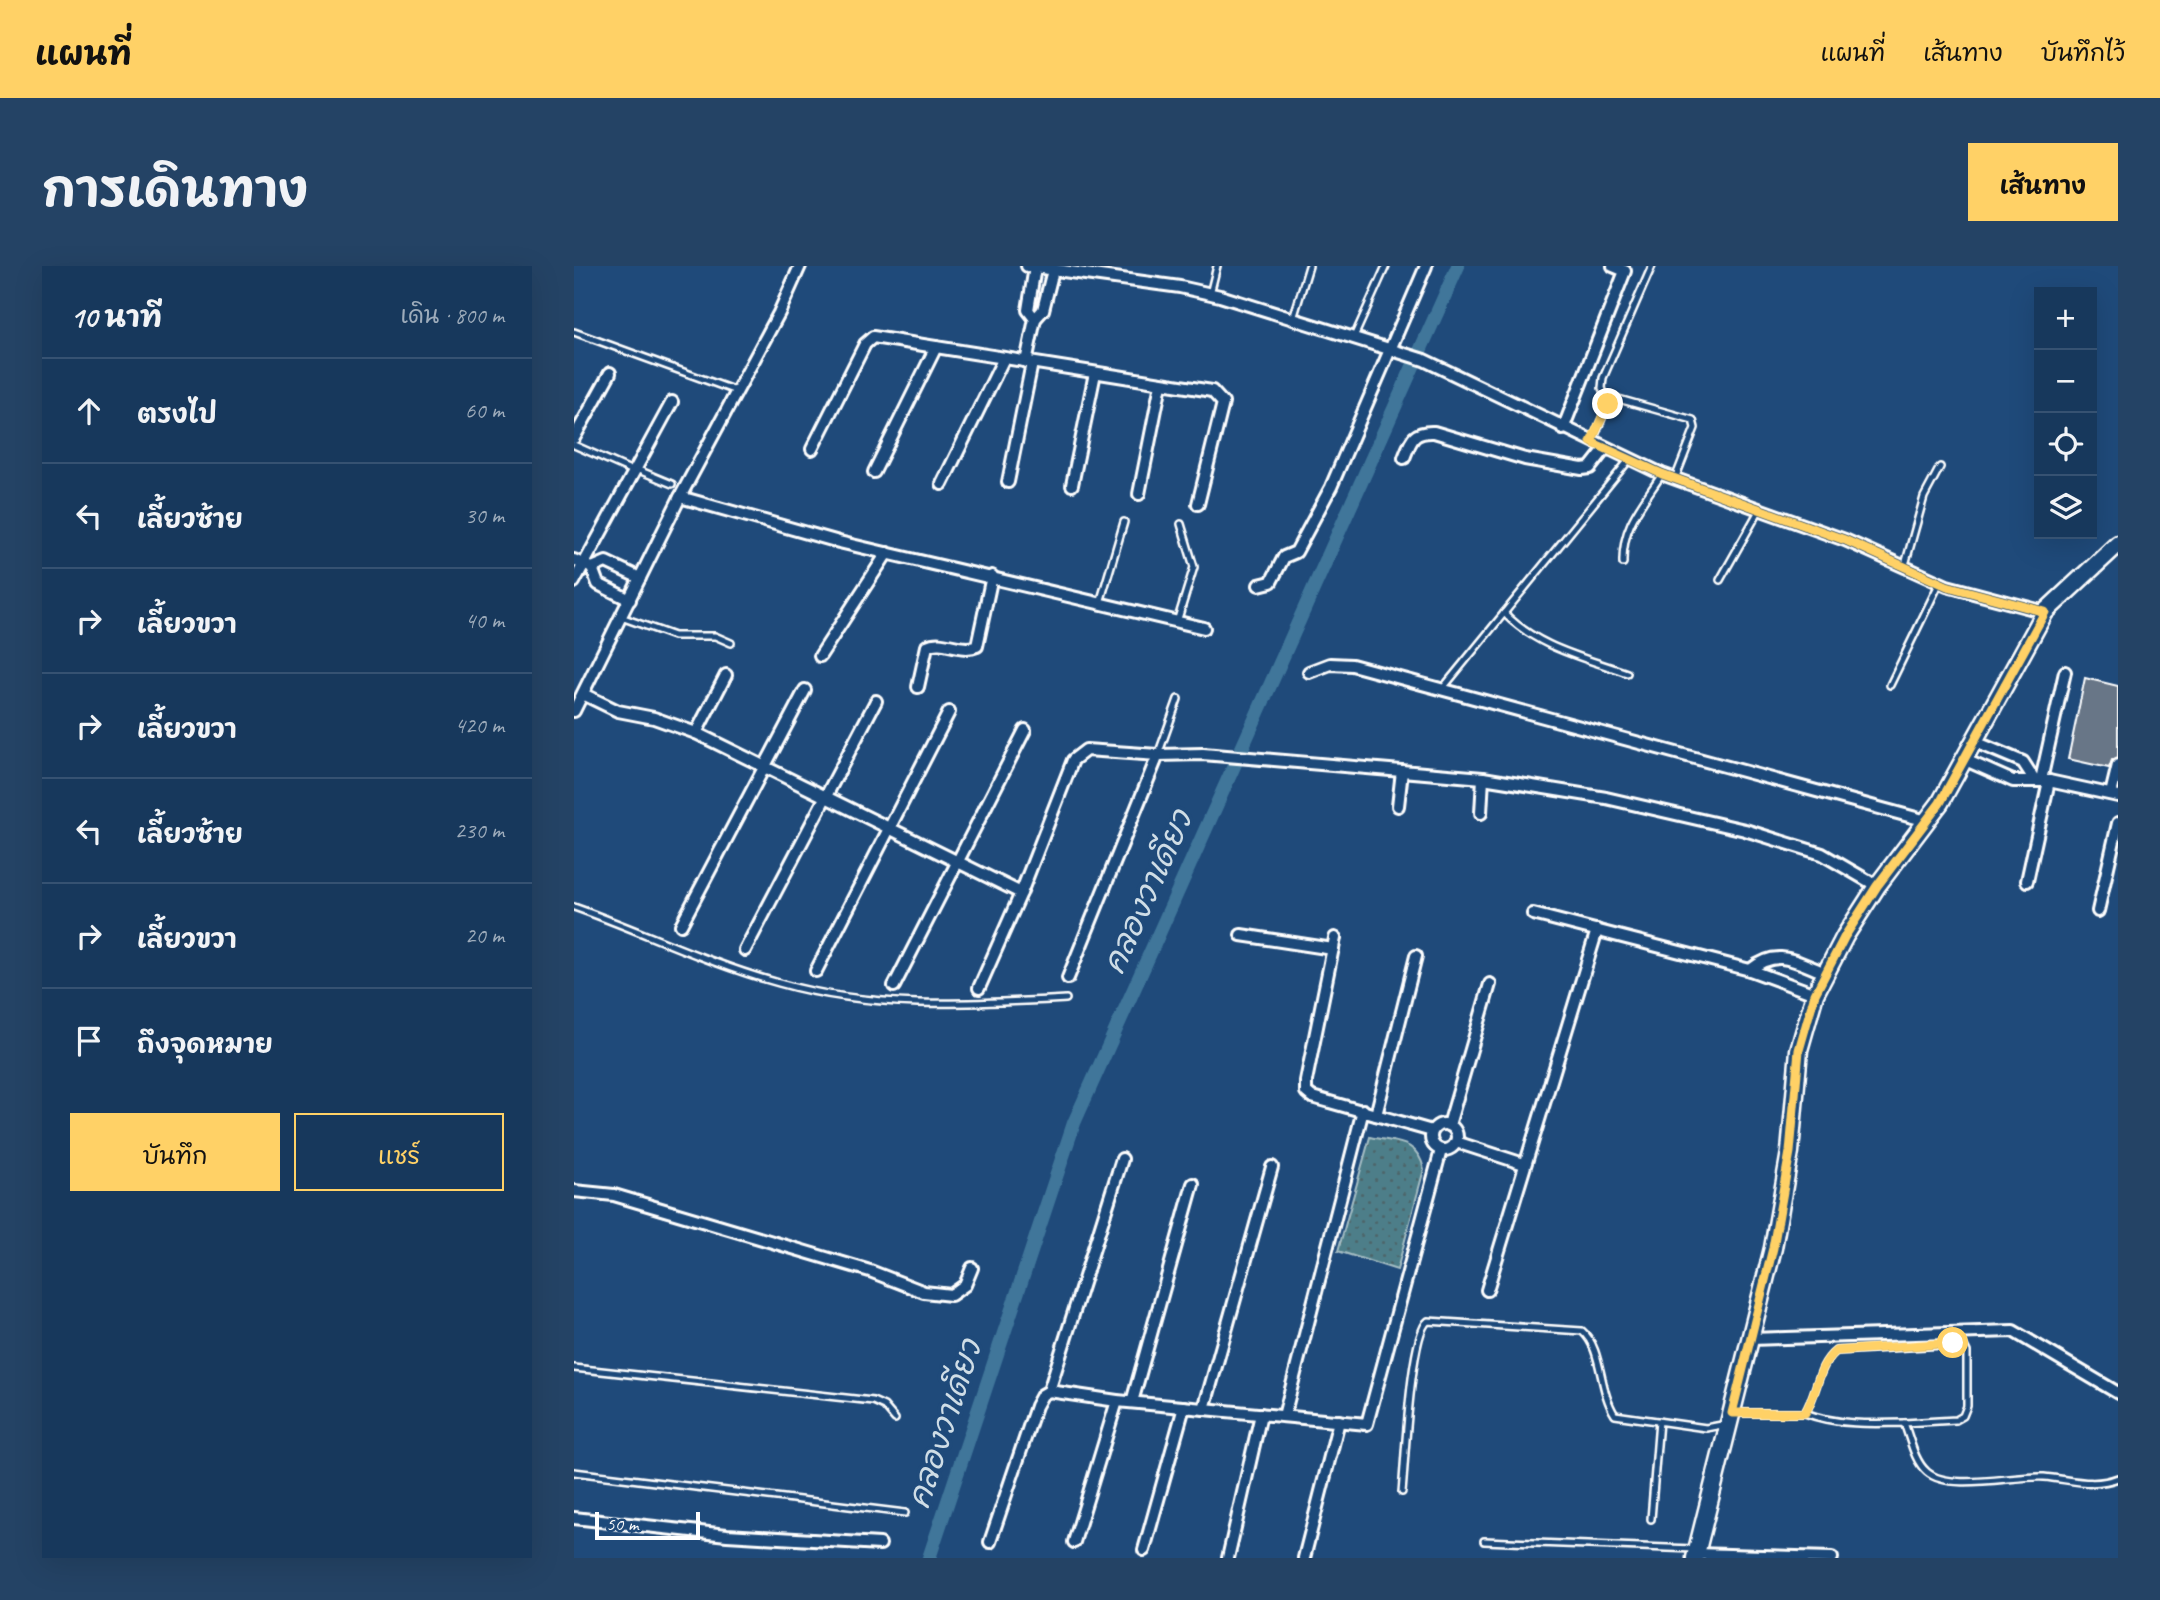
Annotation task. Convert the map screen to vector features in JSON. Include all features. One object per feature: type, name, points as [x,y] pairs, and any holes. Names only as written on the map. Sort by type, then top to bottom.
[{"type":"street","points":[[574,711],[680,497],[738,392],[800,266]]},
{"type":"street","points":[[1259,584],[1271,582],[1284,557],[1296,552],[1325,498],[1395,349],[1426,266]]},
{"type":"street","points":[[1563,429],[1626,268],[1613,266]]},
{"type":"street","points":[[1035,319],[1028,310],[1031,267],[1210,294],[1424,360],[1563,429],[1662,474],[1905,565],[1940,582],[2045,612]]},
{"type":"street","points":[[1008,482],[1035,319],[1043,310],[1053,270]]},
{"type":"street","points":[[812,449],[865,344],[873,337],[1212,391],[1223,403],[1198,504]]},
{"type":"street","points":[[874,472],[936,347]]},
{"type":"street","points":[[942,484],[1004,358]]},
{"type":"street","points":[[574,439],[610,373]]},
{"type":"street","points":[[1072,485],[1094,373]]},
{"type":"street","points":[[1139,494],[1161,384]]},
{"type":"street","points":[[574,582],[672,402]]},
{"type":"street","points":[[1404,458],[1413,436],[1420,432],[1434,432],[1525,459],[1582,468],[1590,468],[1605,449]]},
{"type":"street","points":[[680,497],[887,553],[1204,628]]},
{"type":"street","points":[[820,656],[887,553]]},
{"type":"street","points":[[1832,1558],[1696,1554],[1773,1248],[1790,1152],[1799,1050],[1815,994],[1845,936],[1877,886],[1927,821],[2045,612],[2110,553]]},
{"type":"street","points":[[583,564],[606,562],[640,578]]},
{"type":"street","points":[[583,564],[598,584],[629,600]]},
{"type":"street","points":[[918,687],[927,646],[933,643],[964,649],[977,646],[992,576]]},
{"type":"street","points":[[1308,672],[1330,664],[1352,665],[1927,821]]},
{"type":"street","points":[[2027,881],[2041,780],[2064,671]]},
{"type":"street","points":[[696,733],[726,675]]},
{"type":"street","points":[[681,925],[805,690]]},
{"type":"street","points":[[583,694],[618,711],[654,718],[696,733],[1021,893]]},
{"type":"street","points":[[745,950],[876,701]]},
{"type":"street","points":[[816,971],[948,712]]},
{"type":"street","points":[[894,986],[1025,730]]},
{"type":"street","points":[[1973,741],[2023,762],[2041,780]]},
{"type":"street","points":[[979,988],[1021,893],[1073,760],[1086,750],[1158,755],[1203,754],[1483,778],[1606,798],[1745,830],[1822,855],[1877,886]]},
{"type":"street","points":[[1068,978],[1158,755]]},
{"type":"street","points":[[1963,759],[2013,781],[2041,780],[2114,795],[2118,765]]},
{"type":"street","points":[[1398,806],[1402,771]]},
{"type":"street","points":[[1481,813],[1483,778]]},
{"type":"street","points":[[2098,911],[2118,823]]},
{"type":"street","points":[[1533,914],[1750,970],[1815,994]]},
{"type":"street","points":[[1487,1290],[1597,930]]},
{"type":"street","points":[[1241,934],[1334,944],[1307,1073],[1306,1092],[1312,1097],[1432,1131]]},
{"type":"street","points":[[1376,1115],[1416,956]]},
{"type":"street","points":[[1750,970],[1761,962],[1780,956],[1826,973]]},
{"type":"street","points":[[1449,1125],[1490,984]]},
{"type":"street","points":[[1284,1416],[1363,1110]]},
{"type":"street","points":[[1441,1124],[1449,1125],[1457,1134],[1456,1142],[1448,1150],[1441,1150],[1432,1143],[1432,1131],[1441,1124]]},
{"type":"street","points":[[1456,1142],[1524,1164]]},
{"type":"street","points":[[990,1542],[1036,1406],[1042,1395],[1049,1391],[1117,1401],[1367,1424],[1441,1150]]},
{"type":"street","points":[[1049,1391],[1122,1158]]},
{"type":"street","points":[[1205,1409],[1272,1167]]},
{"type":"street","points":[[1132,1402],[1193,1184]]},
{"type":"street","points":[[574,1191],[614,1195],[870,1271],[924,1292],[951,1296],[965,1285],[972,1268]]},
{"type":"street","points":[[1751,1339],[2013,1331],[2118,1393]]},
{"type":"street","points":[[1074,1542],[1117,1401]]},
{"type":"street","points":[[1144,1550],[1184,1407]]},
{"type":"street","points":[[1228,1558],[1261,1414]]},
{"type":"street","points":[[1304,1558],[1339,1421]]},
{"type":"street","points":[[574,1518],[727,1535],[880,1544]]},
{"type":"lane","points":[[1210,294],[1217,266]]},
{"type":"lane","points":[[1293,319],[1309,266]]},
{"type":"lane","points":[[1354,337],[1386,266]]},
{"type":"lane","points":[[1608,404],[1602,388],[1603,378],[1652,266]]},
{"type":"lane","points":[[574,332],[738,392]]},
{"type":"lane","points":[[1591,442],[1608,404],[1620,397],[1693,420],[1695,428],[1675,479]]},
{"type":"lane","points":[[574,445],[672,484]]},
{"type":"lane","points":[[1442,690],[1629,460]]},
{"type":"lane","points":[[1905,565],[1924,497],[1940,467]]},
{"type":"lane","points":[[1623,563],[1623,542],[1627,527],[1662,474]]},
{"type":"lane","points":[[1720,580],[1760,509]]},
{"type":"lane","points":[[1100,603],[1124,522]]},
{"type":"lane","points":[[1177,622],[1194,567],[1181,524]]},
{"type":"lane","points":[[1890,685],[1940,582]]},
{"type":"lane","points":[[1504,613],[1523,632],[1541,643],[1627,673]]},
{"type":"lane","points":[[621,617],[674,636],[715,636],[731,643]]},
{"type":"lane","points":[[1158,755],[1178,699]]},
{"type":"lane","points":[[574,906],[743,972],[783,984],[891,1004],[1066,999]]},
{"type":"lane","points":[[1402,1492],[1410,1393],[1420,1333],[1428,1321],[1582,1331],[1593,1340],[1606,1400],[1615,1415],[1706,1428],[1730,1418],[1805,1413],[1832,1420],[1904,1423],[1956,1420],[1963,1416],[1967,1406],[1967,1352],[1962,1344],[1836,1351],[1825,1360],[1813,1400],[1805,1413]]},
{"type":"lane","points":[[574,1368],[873,1402],[884,1406],[895,1419]]},
{"type":"lane","points":[[1651,1519],[1659,1421]]},
{"type":"lane","points":[[1904,1423],[1919,1462],[1928,1473],[1939,1478],[1997,1480],[2042,1477],[2099,1484],[2118,1478]]},
{"type":"lane","points":[[574,1472],[905,1513]]},
{"type":"lane","points":[[1484,1541],[1696,1554]]},
{"type":"green space","points":[[1370,1137],[1411,1147],[1421,1159],[1424,1169],[1397,1270],[1338,1251]]},
{"type":"building","points":[[2085,678],[2118,686],[2118,757],[2112,760],[2109,768],[2068,759]]},
{"type":"waterway","name":"คลองวาเดียว","points":[[929,1558],[1074,1123],[1458,266]]},
{"type":"route","points":[[1608,404],[1591,442],[1605,449],[1662,474],[1845,540],[1947,586],[2045,612],[1940,803],[1877,886],[1845,936],[1815,994],[1799,1050],[1790,1152],[1773,1248],[1732,1413],[1805,1413],[1813,1400],[1825,1360],[1836,1351],[1953,1343]]}]
